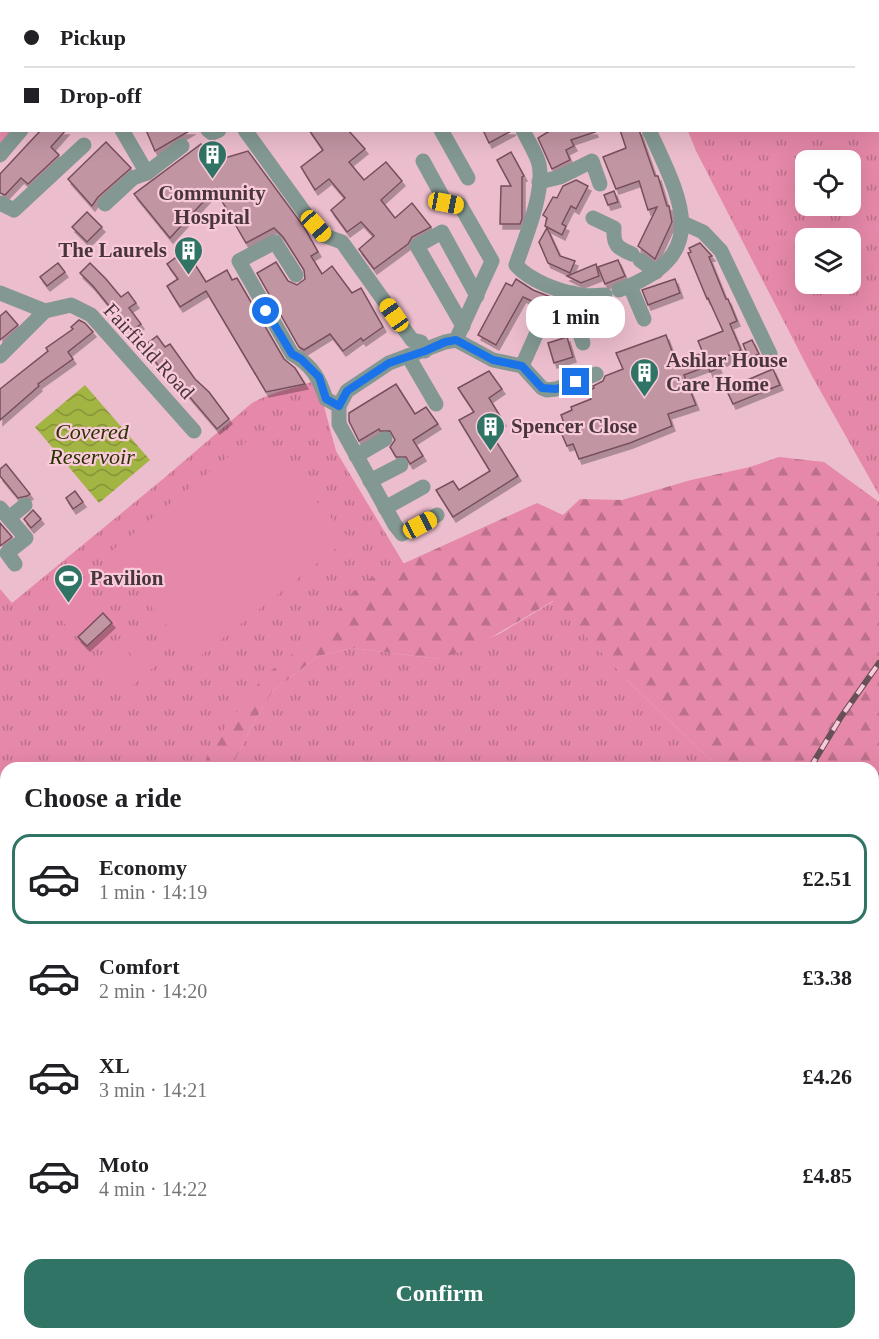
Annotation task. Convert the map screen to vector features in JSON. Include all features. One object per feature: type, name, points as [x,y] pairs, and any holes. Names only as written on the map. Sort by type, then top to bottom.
[{"type":"street","points":[[0,155],[19,132]]},
{"type":"street","points":[[123,132],[147,173]]},
{"type":"street","points":[[246,132],[307,216],[325,236],[342,242],[412,340],[421,342],[425,351]]},
{"type":"street","points":[[442,132],[468,178]]},
{"type":"street","points":[[524,132],[539,165],[539,182],[532,218],[516,265],[531,278],[581,296],[618,290],[656,272],[672,258],[681,237],[681,205],[650,132]]},
{"type":"street","points":[[0,203],[14,210],[84,145]]},
{"type":"street","points":[[105,204],[133,178],[147,173],[182,146]]},
{"type":"street","points":[[423,161],[446,203],[460,205],[492,261],[460,333],[425,351],[389,363],[347,391],[339,406],[339,424],[385,508],[402,534],[437,515]]},
{"type":"street","points":[[539,182],[560,177],[592,161],[600,184]]},
{"type":"street","points":[[593,218],[614,228],[613,241],[618,248],[636,257],[656,272]]},
{"type":"street","points":[[682,223],[703,232],[721,251],[770,354]]},
{"type":"street","points":[[477,296],[442,232],[417,246],[460,333],[493,360],[522,366],[538,388],[552,390],[575,379],[596,374]]},
{"type":"street","points":[[296,275],[275,242],[239,261],[292,354],[301,359],[319,377],[326,399],[339,406]]},
{"type":"street","points":[[618,290],[644,319]]},
{"type":"street","name":"Fairfield Road","points":[[0,293],[45,311],[70,305],[91,315],[194,431]]},
{"type":"street","points":[[573,293],[570,305],[583,343]]},
{"type":"street","points":[[0,356],[45,311]]},
{"type":"street","points":[[522,366],[539,328]]},
{"type":"street","points":[[408,357],[436,404]]},
{"type":"street","points":[[356,456],[385,439]]},
{"type":"street","points":[[370,481],[400,465]]},
{"type":"street","points":[[385,508],[423,487]]},
{"type":"street","points":[[15,564],[7,553],[26,538],[5,513],[25,505]]},
{"type":"green space","points":[[0,132],[16,132],[0,149]]},
{"type":"green space","points":[[688,132],[879,132],[879,495],[812,376],[696,151]]},
{"type":"green space","points":[[317,380],[336,451],[404,564],[314,644],[262,696],[226,762],[0,762],[0,589],[12,603],[252,403]]},
{"type":"green space","points":[[256,434],[349,538],[195,660],[108,554]]},
{"type":"green space","points":[[779,457],[824,462],[879,502],[879,762],[713,762],[630,683],[553,601],[473,648],[438,659],[352,648],[318,656],[272,692],[234,762],[205,762],[210,748],[264,676],[320,633],[349,596],[365,581],[537,503],[563,515],[580,499],[622,500],[691,480],[750,467]]},
{"type":"green space","name":"Pavilion","points":[[67,575],[97,608],[71,631],[41,598]]},
{"type":"green space","points":[[554,601],[630,683],[713,762],[234,762],[272,692],[318,656],[352,648],[438,659],[499,634]]},
{"type":"green space","points":[[133,627],[162,659],[147,673],[118,640]]},
{"type":"green space","points":[[113,644],[142,677],[128,690],[99,657]]},
{"type":"water","name":"Covered Reservoir","points":[[85,385],[150,460],[99,503],[35,427]]},
{"type":"building","points":[[39,132],[64,132],[51,147],[59,155],[28,184],[21,178],[5,195],[0,193],[0,174]]},
{"type":"building","points":[[147,132],[188,132],[155,151]]},
{"type":"building","points":[[310,132],[350,132],[365,149],[349,162],[364,180],[386,162],[402,181],[381,200],[395,218],[412,203],[431,227],[412,237],[408,244],[374,269],[359,249],[374,236],[361,222],[347,232],[331,210],[345,198],[329,179],[315,190],[301,167],[323,150]]},
{"type":"building","points":[[484,132],[509,132],[489,143]]},
{"type":"building","points":[[548,132],[595,132],[571,140],[574,146],[566,150],[570,160],[552,169],[538,138]]},
{"type":"building","points":[[621,132],[640,132],[655,176],[658,176],[667,206],[669,206],[672,222],[655,259],[638,246],[657,207],[648,210],[639,181],[616,189],[603,157],[626,148]]},
{"type":"building","points":[[106,142],[131,168],[98,197],[92,206],[68,179]]},
{"type":"building","points":[[201,144],[212,158],[228,157],[248,151],[304,227],[318,252],[311,256],[322,274],[332,266],[352,293],[361,288],[383,327],[363,341],[361,338],[343,351],[330,334],[304,350],[299,347],[257,273],[276,262],[288,281],[297,285],[305,279],[304,270],[283,237],[274,228],[246,243],[215,189],[170,238],[134,194]]},
{"type":"building","points":[[511,152],[524,176],[522,177],[522,219],[520,224],[500,224],[501,186],[511,186],[497,160]]},
{"type":"building","points":[[576,180],[588,186],[576,209],[571,206],[562,224],[566,226],[562,235],[545,226],[547,218],[543,215],[553,197],[557,198],[563,186]]},
{"type":"building","points":[[614,191],[618,202],[608,205],[604,195]]},
{"type":"building","points":[[87,212],[102,227],[87,242],[72,227]]},
{"type":"building","points":[[547,228],[560,256],[575,261],[570,273],[548,263],[539,242]]},
{"type":"building","name":"Ashlar House Care Home","points":[[700,243],[712,256],[709,257],[737,321],[730,324],[741,350],[727,356],[728,359],[717,364],[719,368],[710,372],[708,366],[684,375],[696,405],[668,414],[672,426],[630,443],[579,459],[573,444],[567,446],[559,428],[565,426],[561,415],[572,410],[571,407],[591,399],[588,391],[603,381],[605,376],[623,369],[616,353],[666,335],[676,362],[703,353],[698,341],[723,331],[688,253],[691,252],[689,248]]},
{"type":"building","points":[[186,250],[206,282],[227,270],[232,280],[237,278],[284,359],[295,368],[305,384],[266,392],[206,291],[180,307],[167,286],[178,279],[167,264]]},
{"type":"building","points":[[618,260],[625,276],[605,284],[598,267]]},
{"type":"building","points":[[58,263],[65,272],[47,286],[40,277]]},
{"type":"building","points":[[90,263],[121,297],[128,292],[136,303],[129,308],[141,324],[130,332],[80,273]]},
{"type":"building","points":[[596,264],[599,276],[581,283],[567,276]]},
{"type":"building","points":[[516,279],[533,290],[561,301],[560,314],[523,297],[496,345],[478,335],[506,283],[512,286]]},
{"type":"building","points":[[675,279],[680,293],[648,305],[642,290]]},
{"type":"building","points":[[592,308],[617,319],[589,328],[583,311]]},
{"type":"building","points":[[6,311],[18,325],[0,340],[0,316]]},
{"type":"building","points":[[79,320],[93,332],[68,352],[73,359],[38,384],[39,386],[0,420],[0,389],[48,351],[46,348],[73,329],[71,327]]},
{"type":"building","points":[[157,336],[165,347],[170,344],[195,379],[209,392],[229,419],[217,429],[171,375],[169,377],[160,368],[144,346]]},
{"type":"building","points":[[567,337],[573,357],[554,363],[548,343]]},
{"type":"building","points":[[752,340],[759,354],[749,358],[743,344]]},
{"type":"building","points":[[773,369],[780,385],[733,404],[726,389]]},
{"type":"building","name":"Spencer Close","points":[[489,371],[502,389],[489,398],[503,421],[489,430],[518,476],[453,517],[436,490],[453,481],[459,490],[490,471],[459,420],[474,412],[458,388]]},
{"type":"building","points":[[396,384],[415,414],[426,407],[438,424],[413,440],[423,456],[410,464],[406,457],[396,457],[390,447],[395,440],[390,431],[379,429],[359,441],[349,421],[349,413]]},
{"type":"building","points":[[6,464],[30,494],[18,498],[0,476],[0,469]]},
{"type":"building","points":[[75,491],[83,502],[73,509],[66,498]]},
{"type":"building","points":[[33,510],[41,519],[31,528],[24,519]]},
{"type":"building","points":[[0,523],[12,537],[0,546]]},
{"type":"building","points":[[103,613],[112,623],[87,646],[78,637]]},
{"type":"railway","points":[[814,762],[841,717],[879,663]]},
{"type":"place","name":"Community Hospital","points":[[212,180]]},
{"type":"place","name":"The Laurels","points":[[188,276]]},
{"type":"place","name":"Ashlar House Care Home","points":[[645,398]]},
{"type":"place","name":"Spencer Close","points":[[490,452]]},
{"type":"place","name":"Pavilion","points":[[69,604]]},
{"type":"route","points":[[266,311],[292,354],[301,359],[319,377],[326,399],[339,406],[347,391],[389,363],[456,340],[462,341],[493,360],[522,366],[529,371],[542,388],[547,390],[576,382]]}]
